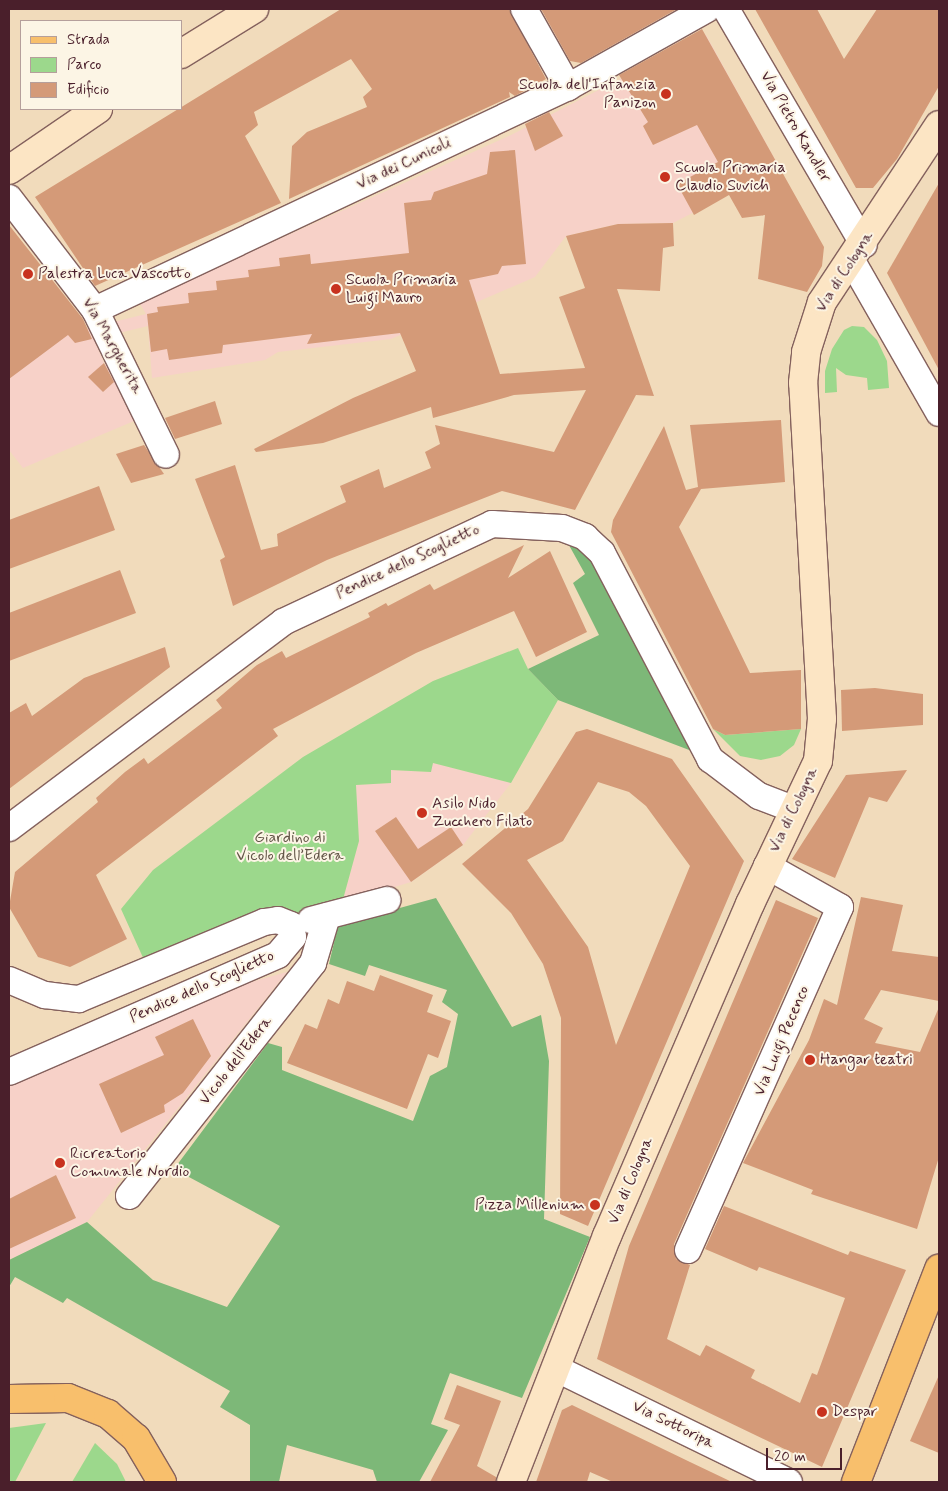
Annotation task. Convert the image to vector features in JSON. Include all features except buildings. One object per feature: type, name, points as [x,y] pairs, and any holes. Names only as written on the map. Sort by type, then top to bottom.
[{"type":"main road","points":[[182,46],[231,9]]},
{"type":"main road","points":[[182,53],[254,9]]},
{"type":"main road","points":[[9,170],[97,110]]},
{"type":"main road","name":"Via di Cologna","points":[[511,1482],[557,1369],[607,1236],[767,866],[793,809],[818,761],[822,739],[803,383],[806,352],[822,302],[858,253],[939,125]]},
{"type":"main road","points":[[856,1482],[939,1269]]},
{"type":"main road","points":[[9,1399],[68,1398],[108,1414],[136,1438],[162,1482]]},
{"type":"street","points":[[524,9],[568,87]]},
{"type":"street","name":"Via dei Cunicoli","points":[[95,310],[568,87],[707,9]]},
{"type":"street","name":"Via Pietro Kandler","points":[[726,9],[858,253],[939,413]]},
{"type":"street","name":"Via Margherita","points":[[9,198],[95,310],[166,455]]},
{"type":"street","name":"Pendice dello Scoglietto","points":[[9,828],[283,622],[492,524],[562,528],[596,548],[615,573],[710,759],[760,796],[793,809]]},
{"type":"street","name":"Via Luigi Pecenco","points":[[688,1250],[840,907],[767,866]]},
{"type":"street","points":[[9,980],[45,995],[79,999],[264,922],[278,920],[290,926],[388,900]]},
{"type":"street","name":"Vicolo dell'Edera","points":[[128,1196],[313,963],[327,916]]},
{"type":"street","name":"Pendice dello Scoglietto","points":[[9,1072],[278,955],[293,937],[290,926]]},
{"type":"street","name":"Via Sottoripa","points":[[557,1369],[789,1482]]},
{"type":"shaded area","name":"Scuola Primaria Luigi Mauro","points":[[706,35],[778,165],[741,188],[673,223],[618,224],[566,236],[535,277],[391,339],[278,352],[265,360],[152,378],[148,326],[94,339],[104,363],[118,379],[134,421],[23,468],[9,450],[9,231],[85,329],[146,314],[139,302],[511,135]]},
{"type":"shaded area","name":"Asilo Nido Zucchero Filato","points":[[433,763],[511,783],[463,845],[411,882],[342,903],[359,841],[355,785],[391,783],[391,770],[430,772]]},
{"type":"shaded area","points":[[287,972],[87,1222],[9,1260],[9,1086],[206,995]]},
{"type":"green space","points":[[852,326],[864,327],[877,340],[887,361],[889,388],[868,390],[867,378],[846,375],[836,368],[837,392],[825,393],[825,371],[832,349],[844,330]]},
{"type":"green space","points":[[565,538],[596,562],[697,753],[558,700],[528,669],[599,635],[573,583],[585,574]]},
{"type":"green space","name":"Giardino di Vicolo dell’Edera","points":[[518,648],[528,669],[558,700],[511,783],[433,763],[431,772],[391,770],[391,783],[356,785],[359,841],[342,903],[145,962],[121,909],[153,870],[303,757],[433,681]]},
{"type":"green space","points":[[713,729],[725,735],[801,729],[794,745],[780,756],[761,760],[740,756]]},
{"type":"green space","points":[[436,898],[512,1027],[541,1015],[549,1061],[544,1219],[590,1237],[522,1398],[450,1373],[431,1424],[448,1430],[419,1482],[377,1482],[373,1470],[287,1445],[279,1482],[250,1482],[250,1425],[220,1407],[230,1391],[67,1298],[63,1303],[15,1277],[9,1287],[9,1260],[87,1222],[153,1280],[227,1307],[280,1226],[174,1169],[268,1043],[282,1047],[282,1070],[413,1121],[430,1076],[447,1067],[458,1014],[442,1002],[447,990],[369,965],[365,976],[329,964],[338,925]]},
{"type":"green space","points":[[46,1423],[15,1482],[9,1482],[9,1428]]},
{"type":"green space","points":[[95,1443],[117,1464],[126,1482],[72,1482]]},
{"type":"place","name":"Scuola dell'Infanzia Panizon","points":[[666,94]]},
{"type":"place","name":"Scuola Primaria Claudio Suvich","points":[[665,177]]},
{"type":"place","name":"Palestra Luca Vascotto","points":[[28,274]]},
{"type":"place","name":"Scuola Primaria Luigi Mauro","points":[[336,289]]},
{"type":"place","name":"Asilo Nido Zucchero Filato","points":[[422,813]]},
{"type":"place","name":"Hangar teatri","points":[[810,1060]]},
{"type":"place","name":"Ricreatorio Comunale Nordio","points":[[60,1163]]},
{"type":"place","name":"Pizza Millenium","points":[[595,1205]]},
{"type":"place","name":"Despar","points":[[822,1412]]}]
